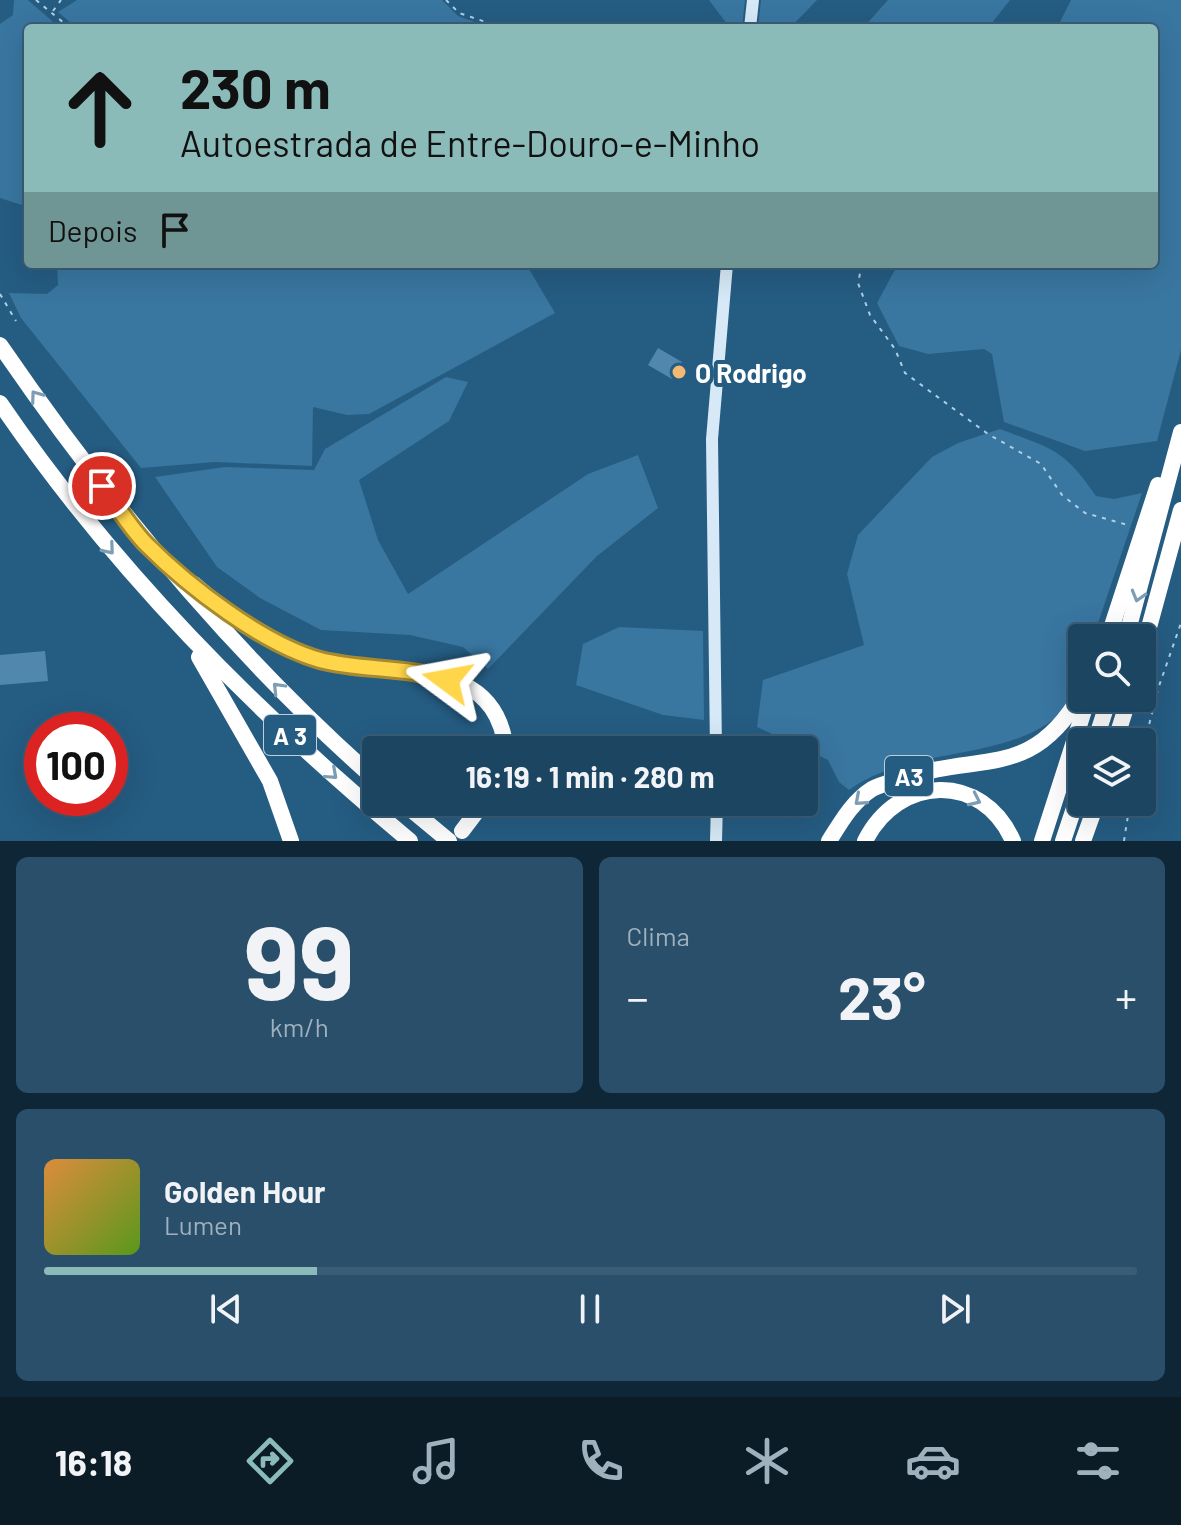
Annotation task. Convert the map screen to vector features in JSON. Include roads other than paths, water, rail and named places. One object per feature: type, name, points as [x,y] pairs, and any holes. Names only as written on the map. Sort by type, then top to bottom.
[{"type":"highway","name":"A 3","points":[[0,345],[146,545],[290,700],[362,767]]},
{"type":"highway","name":"A 3","points":[[0,403],[73,505],[174,624],[329,771],[410,841]]},
{"type":"highway","points":[[1112,624],[1155,491],[1180,436]]},
{"type":"highway","points":[[1130,624],[1180,436]]},
{"type":"highway","points":[[1150,624],[1181,510]]},
{"type":"highway","points":[[146,545],[233,616],[281,645],[323,661],[427,673],[468,686],[490,702],[503,723],[504,736]]},
{"type":"highway","points":[[174,624],[204,664],[270,781],[291,841]]},
{"type":"highway","name":"A3","points":[[829,841],[846,813],[873,789],[917,773],[1014,758],[1044,741],[1071,712]]},
{"type":"highway","points":[[1042,841],[1083,712]]},
{"type":"highway","points":[[865,841],[873,824],[895,803],[922,791],[955,790],[984,802],[1003,819],[1013,841]]},
{"type":"highway","points":[[424,816],[455,836],[472,816]]},
{"type":"highway","points":[[1063,841],[1071,816]]},
{"type":"highway","points":[[1083,841],[1092,816]]},
{"type":"street","points":[[750,24],[753,0]]},
{"type":"street","points":[[716,736],[712,439],[727,268]]},
{"type":"street","points":[[716,841],[717,816]]},
{"type":"place","name":"O Rodrigo","points":[[679,372]]}]
